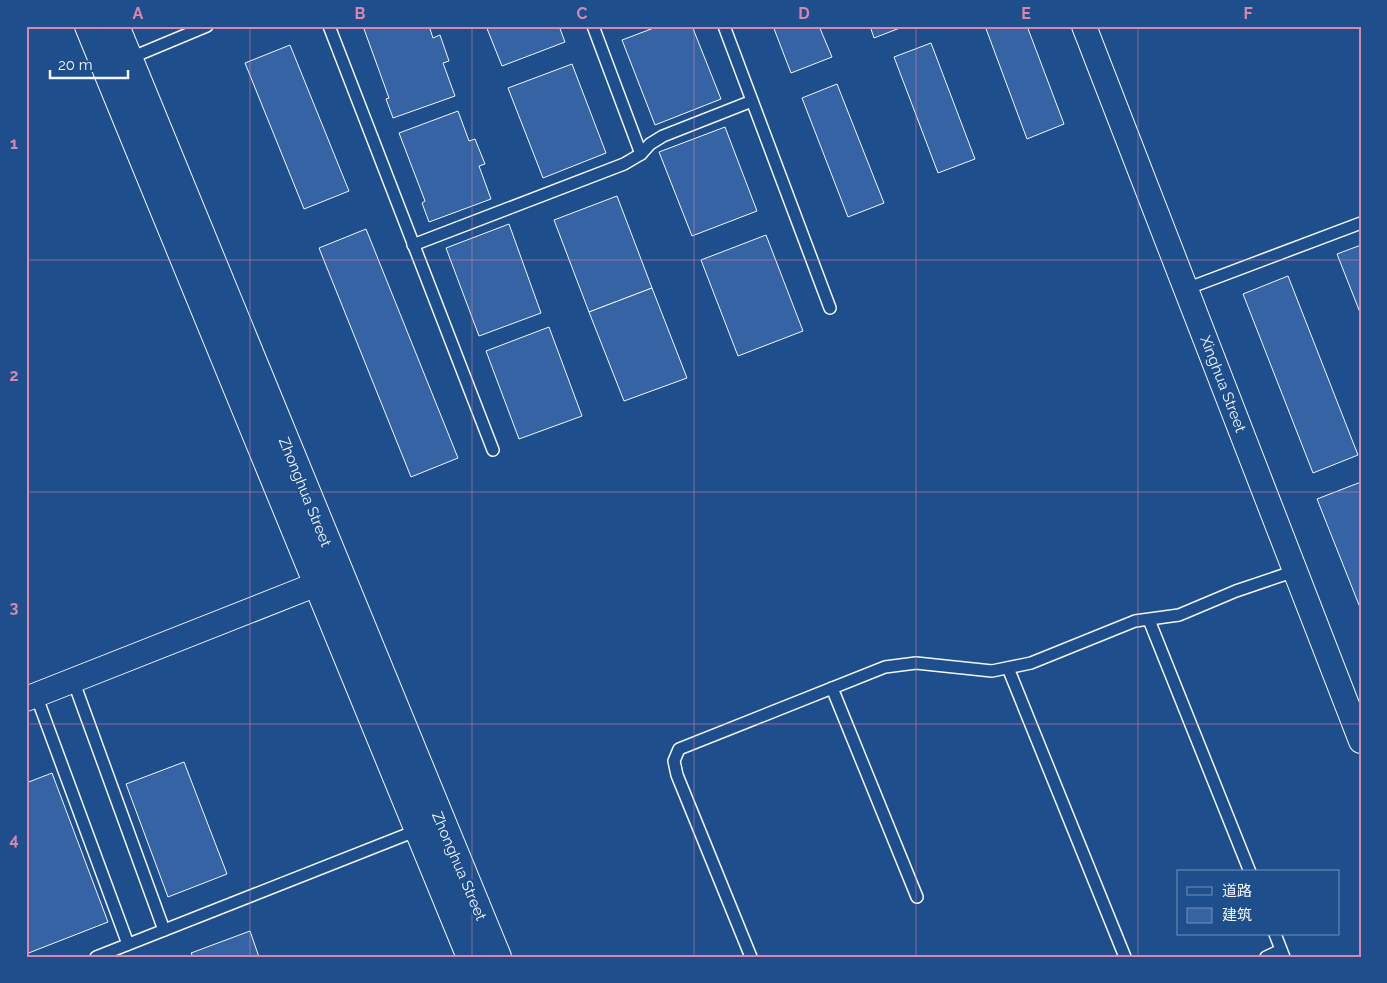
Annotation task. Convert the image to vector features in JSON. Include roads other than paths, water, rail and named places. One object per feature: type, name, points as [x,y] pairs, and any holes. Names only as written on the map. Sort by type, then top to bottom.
[{"type":"street","name":"Zhonghua Street","points":[[89,26],[471,957]]},
{"type":"street","name":"Zhonghua Street","points":[[114,26],[497,957]]},
{"type":"street","name":"Xinghua Street","points":[[1084,26],[1295,571],[1354,705],[1361,741]]},
{"type":"street","points":[[31,697],[317,584]]},
{"type":"lane","points":[[128,59],[207,26]]},
{"type":"lane","points":[[328,26],[493,450]]},
{"type":"lane","points":[[593,26],[641,154]]},
{"type":"lane","points":[[724,26],[830,308]]},
{"type":"lane","points":[[414,246],[624,164],[641,154],[650,144],[663,136],[752,101]]},
{"type":"lane","points":[[1186,289],[1361,223]]},
{"type":"lane","points":[[751,957],[677,775],[674,761],[680,749],[885,667],[916,663],[992,671],[1031,664],[1135,621],[1178,615],[1236,591],[1295,571]]},
{"type":"lane","points":[[1149,620],[1249,870]]},
{"type":"lane","points":[[1008,668],[1125,957]]},
{"type":"lane","points":[[73,680],[164,930]]},
{"type":"lane","points":[[832,688],[917,897]]},
{"type":"lane","points":[[31,697],[128,944]]},
{"type":"lane","points":[[96,957],[418,830]]},
{"type":"lane","points":[[1266,957],[1282,954],[1276,936]]}]
